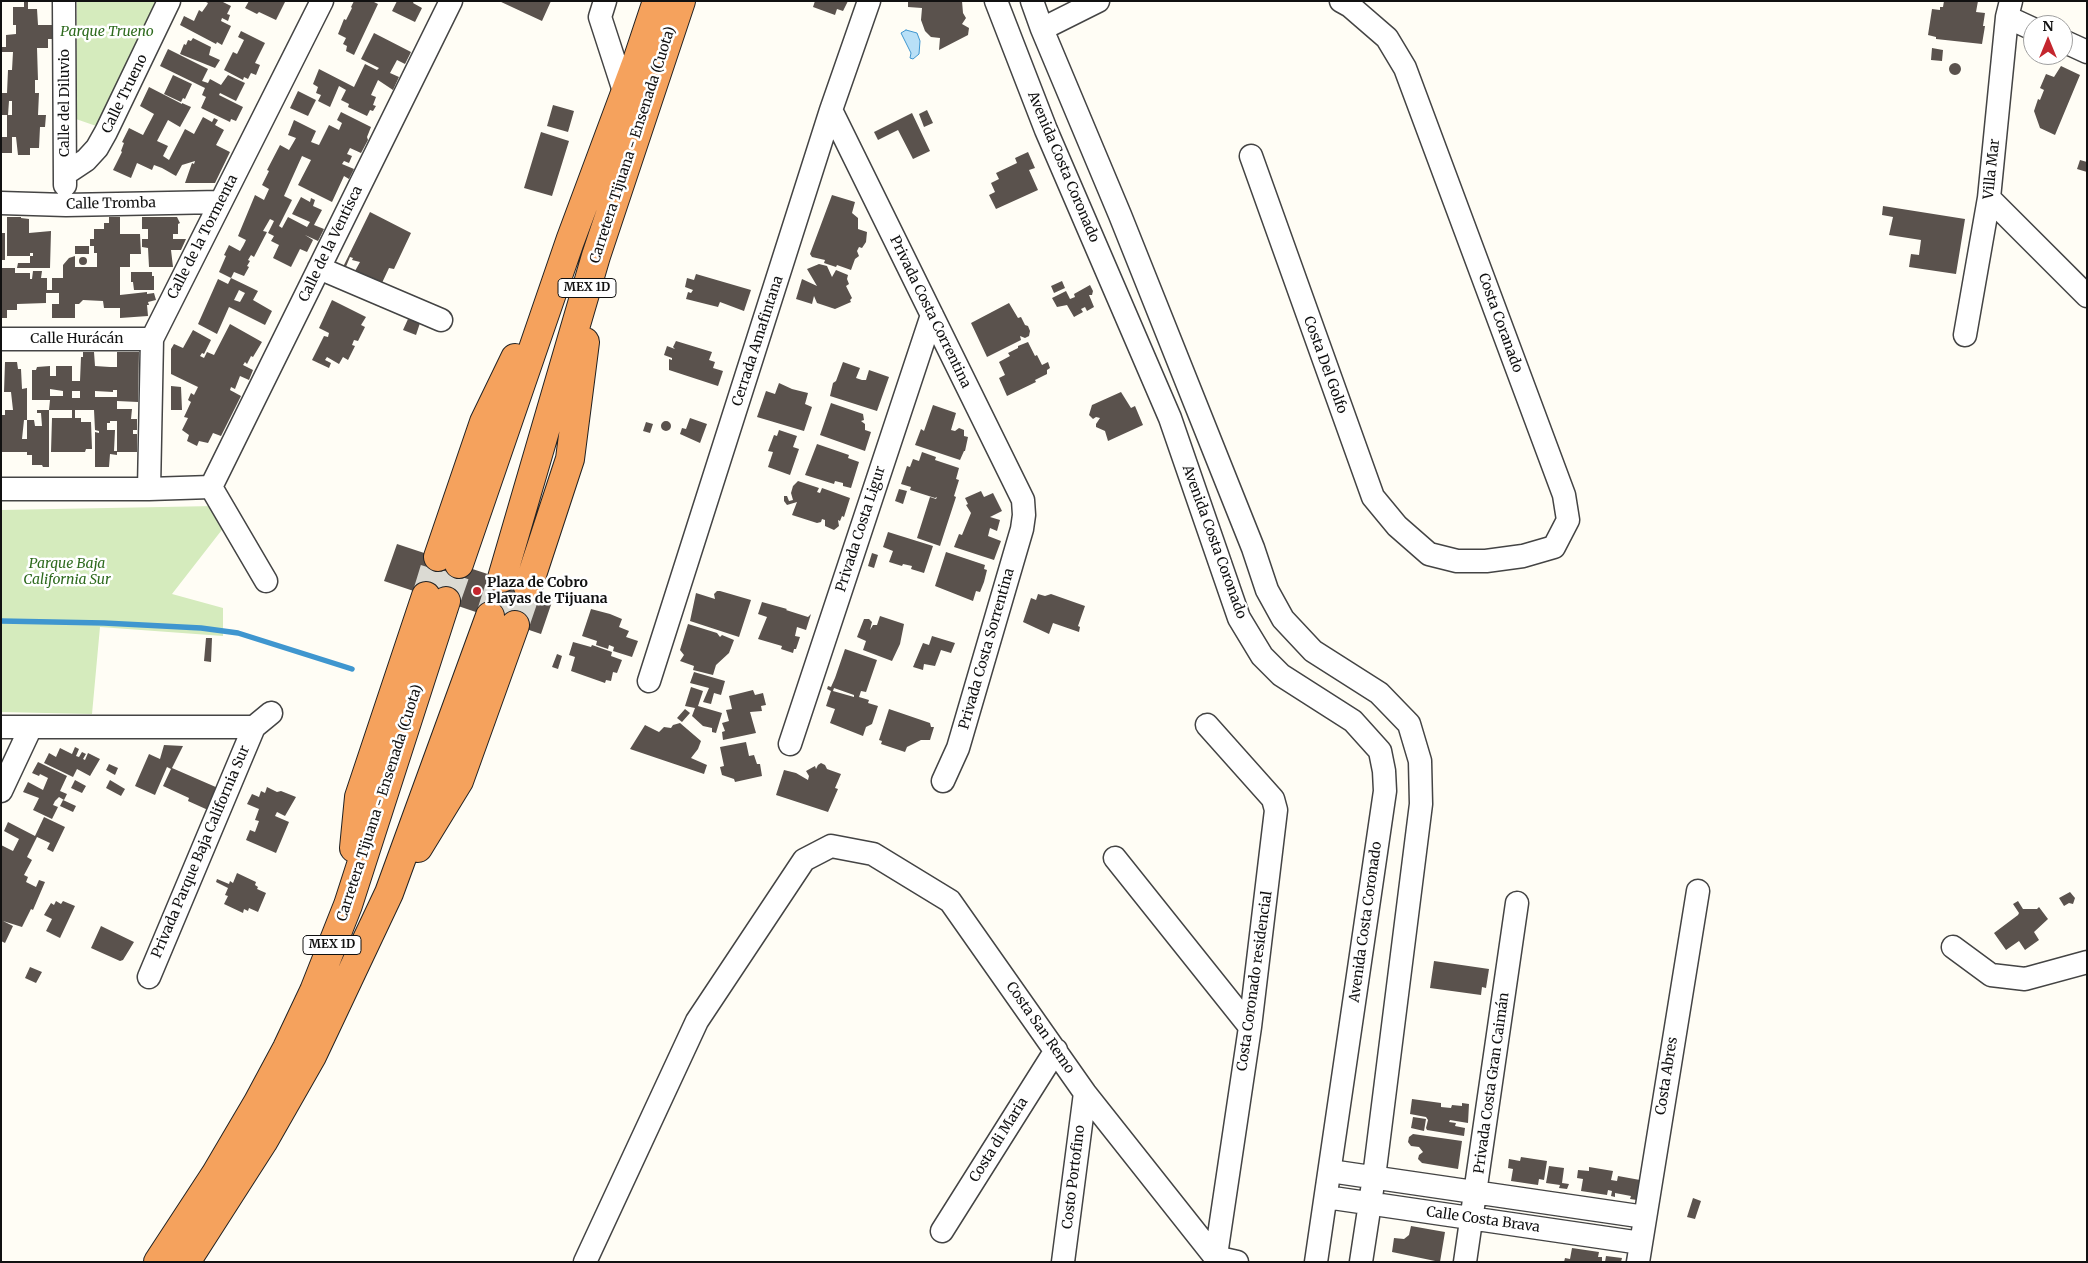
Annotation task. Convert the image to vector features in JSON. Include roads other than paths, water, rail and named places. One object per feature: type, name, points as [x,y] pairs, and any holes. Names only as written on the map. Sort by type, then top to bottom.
[{"type":"highway","name":"Carretera Tijuana - Ensenada (Cuota)","points":[[449,560],[625,94],[657,1]]},
{"type":"highway","name":"Carretera Tijuana - Ensenada (Cuota)","points":[[502,578],[596,256],[682,1]]},
{"type":"highway","points":[[528,587],[570,459],[596,256]]},
{"type":"highway","name":"Carretera Tijuana - Ensenada (Cuota)","points":[[158,1262],[215,1175],[258,1102],[287,1048],[314,991],[348,905],[359,797],[436,598]]},
{"type":"highway","name":"MEX 1D","points":[[186,1262],[263,1142],[312,1056],[389,893],[459,781],[502,621]]},
{"type":"street","name":"Calle del Diluvio","points":[[64,1],[66,204]]},
{"type":"street","name":"Calle Trueno","points":[[65,174],[86,160],[97,148],[169,1]]},
{"type":"street","name":"Calle de la Tormenta","points":[[149,489],[152,339],[322,1]]},
{"type":"street","name":"Calle de la Ventisca","points":[[210,487],[451,1]]},
{"type":"street","points":[[606,1],[600,17],[625,94]]},
{"type":"street","name":"Cerrada Amafintana","points":[[649,681],[831,110],[869,1]]},
{"type":"street","name":"Avenida Costa Coronado","points":[[996,1],[1046,130],[1170,418],[1239,618],[1262,656],[1281,675],[1353,720],[1380,752],[1385,792],[1316,1262]]},
{"type":"street","points":[[1032,1],[1253,548],[1267,590],[1283,619],[1313,651],[1379,693],[1409,724],[1420,761],[1421,804],[1374,1178],[1361,1262]]},
{"type":"street","points":[[1042,29],[1098,1]]},
{"type":"street","name":"Costa Coranado","points":[[1350,3],[1387,38],[1405,68],[1564,495],[1568,520],[1554,547],[1524,556],[1486,560],[1457,560],[1429,554]]},
{"type":"street","points":[[2009,9],[2023,21]]},
{"type":"street","name":"Villa Mar","points":[[1965,336],[1989,198],[2009,9]]},
{"type":"street","points":[[2073,46],[2087,52]]},
{"type":"street","name":"Privada Costa Correntina","points":[[831,110],[1023,500],[1024,515]]},
{"type":"street","name":"Costa Del Golfo","points":[[1251,156],[1372,497],[1397,526],[1429,554]]},
{"type":"street","points":[[1989,198],[2087,296]]},
{"type":"street","name":"Calle Tromba","points":[[1,203],[220,202]]},
{"type":"street","points":[[1089,229],[1120,215]]},
{"type":"street","points":[[319,268],[441,320]]},
{"type":"street","name":"Privada Costa Ligur","points":[[790,744],[932,314]]},
{"type":"street","name":"Calle Hurácán","points":[[1,339],[152,339]]},
{"type":"street","points":[[1,489],[210,487],[266,580]]},
{"type":"street","name":"Privada Costa Sorrentina","points":[[943,780],[958,748],[1022,529],[1024,515]]},
{"type":"street","points":[[1,727],[254,727],[272,713]]},
{"type":"street","name":"Costa Coronado residencial","points":[[1207,725],[1273,799],[1276,810],[1250,1027],[1215,1260]]},
{"type":"street","points":[[1,791],[31,727]]},
{"type":"street","name":"Privada Parque Baja California Sur","points":[[149,977],[254,727]]},
{"type":"street","name":"Costa San Remo","points":[[585,1262],[697,1021],[804,860],[831,846],[873,854],[950,901],[1085,1093],[1215,1260]]},
{"type":"street","points":[[1115,858],[1250,1027]]},
{"type":"street","name":"Costa Abres","points":[[1639,1252],[1698,891]]},
{"type":"street","name":"Privada Costa Gran Caimán","points":[[1465,1262],[1517,903]]},
{"type":"street","points":[[1953,947],[1991,975],[2025,979],[2087,962]]},
{"type":"street","name":"Costa di Maria","points":[[942,1231],[1056,1050]]},
{"type":"street","name":"Costo Portofino","points":[[1063,1262],[1085,1093]]},
{"type":"street","name":"Calle Costa Brava","points":[[1330,1171],[1644,1217]]},
{"type":"street","name":"Calle Costa Brava","points":[[1326,1196],[1472,1219],[1639,1252]]},
{"type":"street","points":[[1215,1260],[1238,1262]]},
{"type":"water","points":[[906,30],[917,33],[920,41],[919,54],[913,59],[910,58],[911,53],[901,33]]},
{"type":"waterway","points":[[1,621],[104,623],[201,628],[238,633],[352,669]]},
{"type":"tunnel","points":[[426,596],[438,557]]},
{"type":"tunnel","points":[[446,601],[459,564]]},
{"type":"tunnel","points":[[490,616],[502,578]]},
{"type":"tunnel","points":[[515,625],[528,587]]},
{"type":"place","name":"Plaza de Cobro Playas de Tijuana","points":[[477,591]]},
{"type":"park label","name":"Parque Trueno","points":[[107,32]]},
{"type":"park label","name":"Parque Baja California Sur","points":[[67,572]]}]
